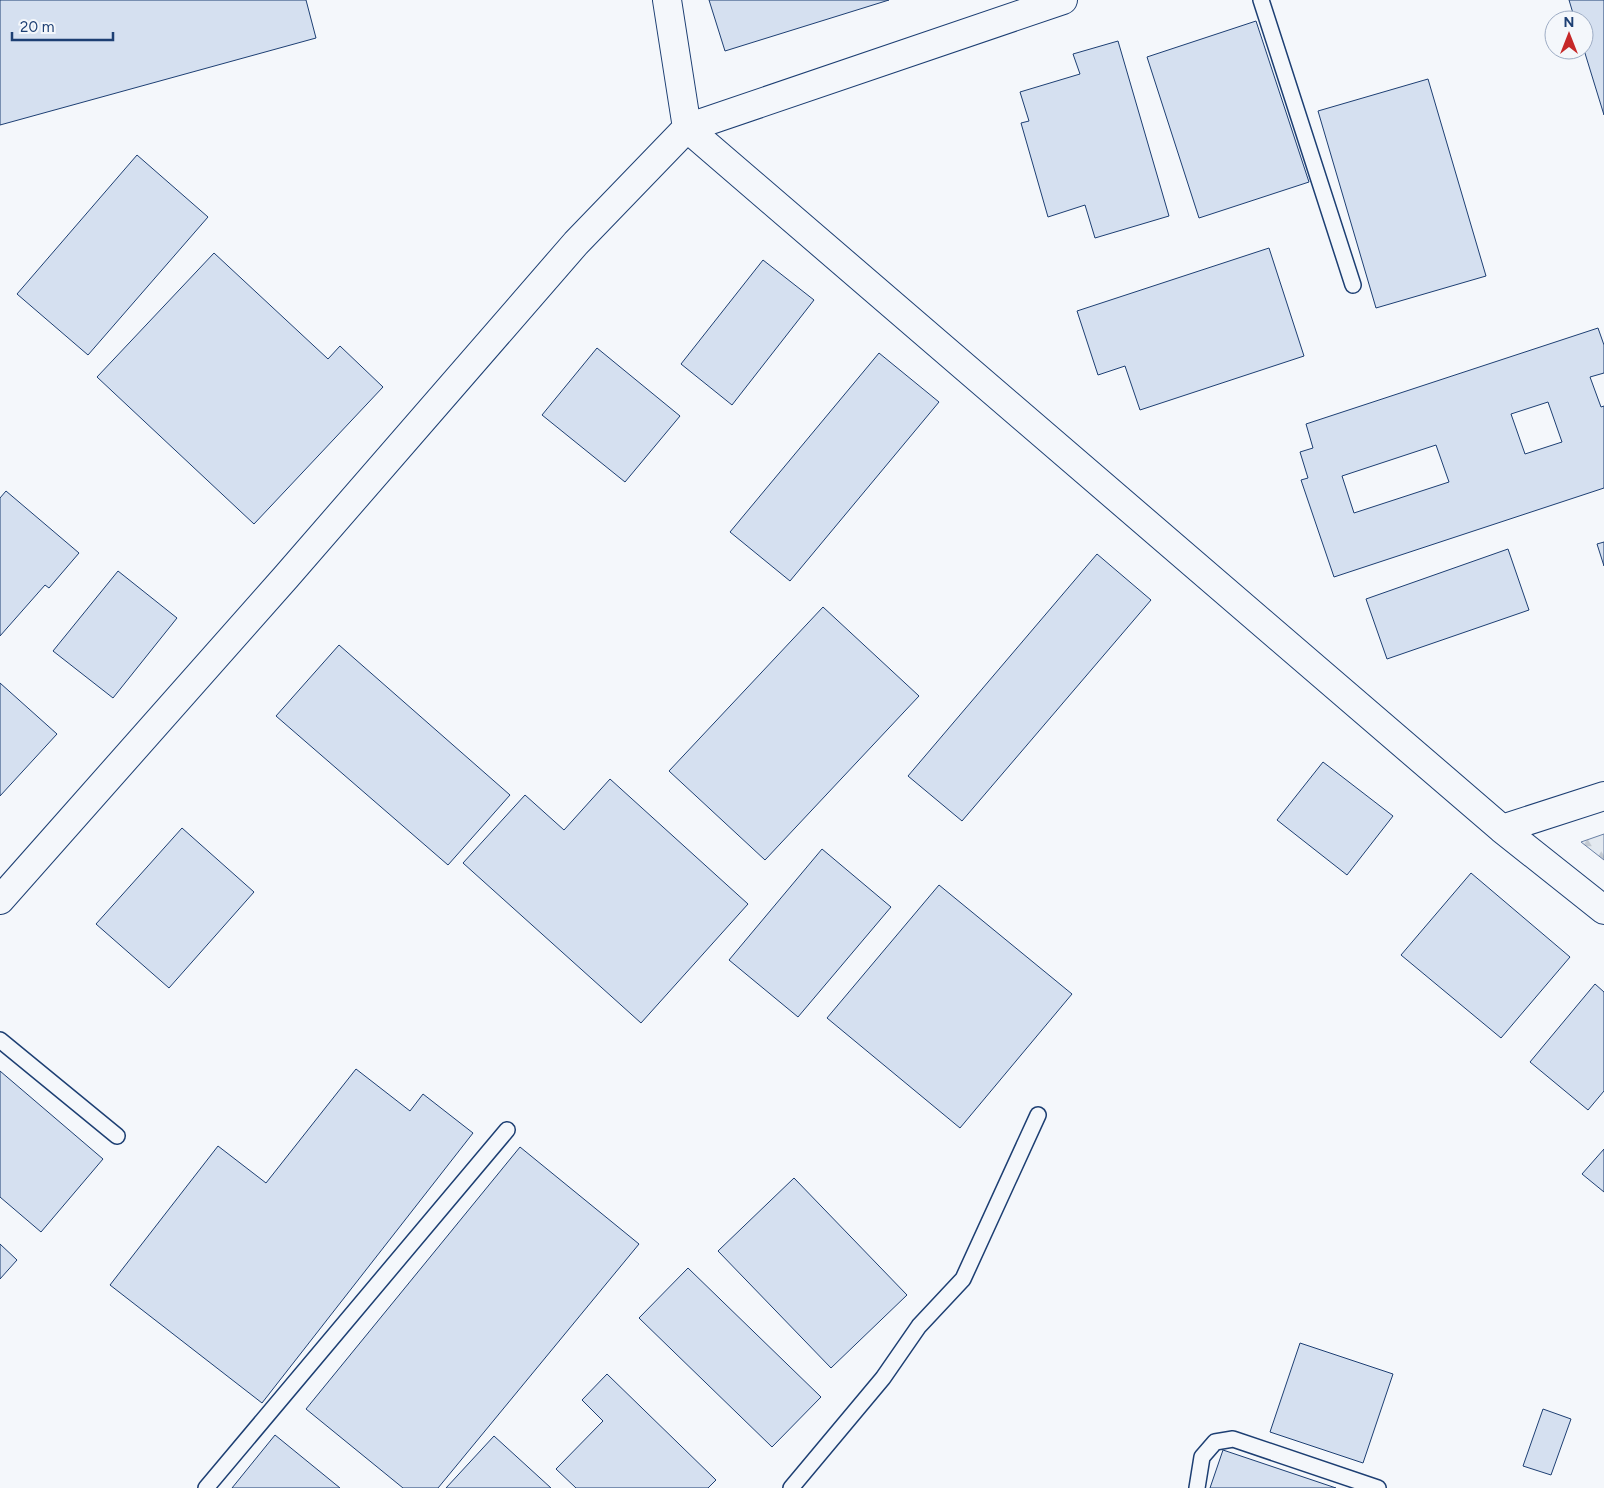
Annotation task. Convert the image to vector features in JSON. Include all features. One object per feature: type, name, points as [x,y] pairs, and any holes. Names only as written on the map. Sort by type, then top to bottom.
[{"type":"street","points":[[667,0],[687,128],[1502,829],[1604,910]]},
{"type":"street","points":[[0,900],[286,578],[576,243],[687,128],[1063,0]]},
{"type":"street","points":[[1502,829],[1604,796]]},
{"type":"lane","points":[[1262,0],[1353,285]]},
{"type":"lane","points":[[0,1040],[117,1136]]},
{"type":"lane","points":[[791,1488],[883,1378],[919,1326],[963,1278],[1038,1115]]},
{"type":"lane","points":[[206,1488],[507,1130]]},
{"type":"lane","points":[[1196,1488],[1202,1457],[1215,1442],[1233,1439],[1378,1488]]},
{"type":"green space","points":[[1604,834],[1604,860],[1581,842]]},
{"type":"building","points":[[0,0],[306,0],[316,38],[0,125]]},
{"type":"building","points":[[709,0],[889,0],[725,51]]},
{"type":"building","points":[[1569,0],[1604,0],[1604,115],[1587,60],[1594,60],[1594,10],[1572,10]]},
{"type":"building","points":[[1256,21],[1309,182],[1199,218],[1147,57]]},
{"type":"building","points":[[1118,41],[1169,216],[1095,238],[1085,205],[1048,217],[1021,123],[1029,121],[1020,92],[1080,74],[1073,54]]},
{"type":"building","points":[[1428,79],[1486,276],[1376,308],[1318,111]]},
{"type":"building","points":[[137,155],[208,217],[88,355],[17,294]]},
{"type":"building","points":[[1269,248],[1304,356],[1140,410],[1125,366],[1098,375],[1077,311]]},
{"type":"building","points":[[214,253],[328,359],[340,346],[383,387],[254,524],[97,377]]},
{"type":"building","points":[[763,260],[814,300],[732,405],[681,364]]},
{"type":"building","points":[[1598,328],[1604,345],[1604,373],[1590,377],[1601,407],[1604,406],[1604,488],[1334,577],[1301,480],[1308,478],[1300,452],[1313,448],[1306,424]],"holes":[[[1548,402],[1562,442],[1525,454],[1511,414]],[[1436,445],[1449,482],[1354,513],[1342,476]]]},
{"type":"building","points":[[597,348],[680,416],[625,482],[542,415]]},
{"type":"building","points":[[879,353],[939,402],[790,581],[730,532]]},
{"type":"building","points":[[6,491],[79,553],[49,588],[45,585],[0,636],[0,498]]},
{"type":"building","points":[[1604,542],[1604,566],[1597,544]]},
{"type":"building","points":[[1508,549],[1529,610],[1387,659],[1366,599]]},
{"type":"building","points":[[1097,554],[1151,600],[962,821],[908,776]]},
{"type":"building","points":[[118,571],[177,618],[113,698],[53,651]]},
{"type":"building","points":[[823,607],[919,696],[765,860],[669,771]]},
{"type":"building","points":[[339,645],[510,795],[448,865],[276,716]]},
{"type":"building","points":[[0,683],[57,734],[0,796]]},
{"type":"building","points":[[1323,762],[1393,816],[1347,875],[1277,820]]},
{"type":"building","points":[[610,779],[748,904],[641,1023],[463,863],[525,795],[564,830]]},
{"type":"building","points":[[182,828],[254,892],[169,988],[96,924]]},
{"type":"building","points":[[822,849],[891,907],[798,1017],[729,960]]},
{"type":"building","points":[[1471,873],[1570,957],[1501,1038],[1401,955]]},
{"type":"building","points":[[939,885],[1072,994],[960,1128],[827,1018]]},
{"type":"building","points":[[1595,984],[1604,992],[1604,1091],[1588,1110],[1530,1062]]},
{"type":"building","points":[[356,1069],[410,1111],[423,1094],[473,1133],[262,1403],[110,1285],[218,1146],[266,1183]]},
{"type":"building","points":[[0,1071],[103,1159],[41,1232],[0,1197]]},
{"type":"building","points":[[520,1147],[639,1244],[438,1488],[403,1488],[306,1409]]},
{"type":"building","points":[[1604,1149],[1604,1192],[1582,1174]]},
{"type":"building","points":[[794,1178],[907,1295],[831,1368],[718,1251]]},
{"type":"building","points":[[0,1244],[17,1260],[0,1279]]},
{"type":"building","points":[[688,1268],[821,1397],[772,1447],[639,1318]]},
{"type":"building","points":[[1300,1343],[1393,1374],[1363,1463],[1270,1432]]},
{"type":"building","points":[[607,1374],[716,1480],[708,1488],[576,1488],[556,1469],[603,1421],[582,1400]]},
{"type":"building","points":[[1543,1409],[1571,1419],[1551,1475],[1523,1466]]},
{"type":"building","points":[[275,1435],[340,1488],[232,1488]]},
{"type":"building","points":[[494,1436],[551,1488],[446,1488]]},
{"type":"building","points":[[1223,1450],[1336,1488],[1210,1488]]}]
